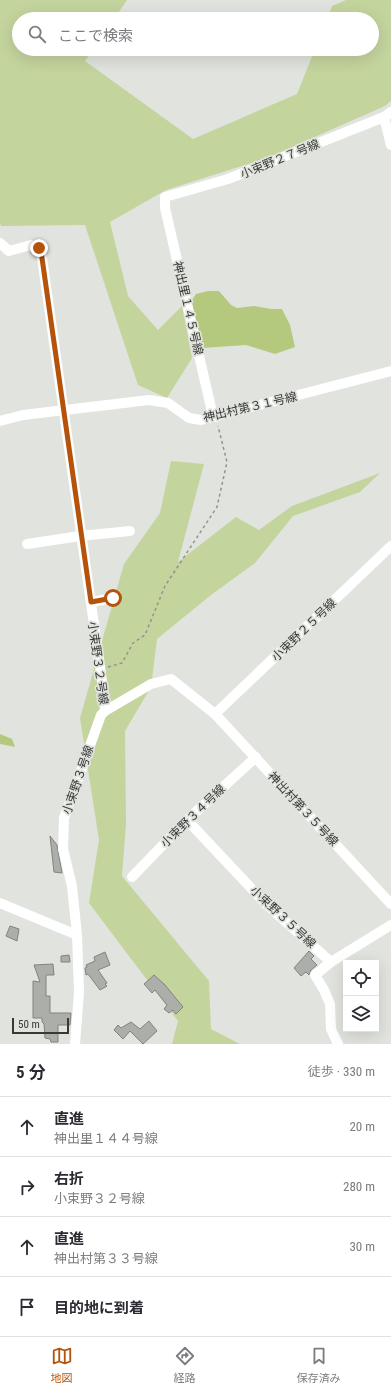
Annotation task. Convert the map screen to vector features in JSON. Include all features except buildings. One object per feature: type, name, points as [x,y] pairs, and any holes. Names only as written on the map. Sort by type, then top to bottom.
[{"type":"street","points":[[387,115],[391,145]]},
{"type":"street","name":"小束野２７号線","points":[[165,197],[228,179],[387,115]]},
{"type":"street","name":"神出里１４５号線","points":[[165,197],[167,216],[212,412],[216,417]]},
{"type":"street","name":"小束野３２号線","points":[[0,243],[9,251],[31,245],[39,248],[41,251],[105,711]]},
{"type":"street","name":"神出村第３１号線","points":[[0,421],[23,415],[149,400],[168,403],[189,418],[201,420],[391,371]]},
{"type":"street","points":[[28,544],[80,536],[130,531]]},
{"type":"street","name":"小束野２５号線","points":[[215,714],[390,550]]},
{"type":"street","points":[[91,602],[113,598]]},
{"type":"street","points":[[105,711],[151,684],[171,679],[215,714]]},
{"type":"street","name":"小束野３号線","points":[[75,1044],[79,981],[77,935],[72,886],[63,849],[64,818],[98,722],[105,711]]},
{"type":"street","name":"神出村第３５号線","points":[[215,714],[391,904]]},
{"type":"street","name":"小束野３４号線","points":[[132,877],[187,820],[256,758]]},
{"type":"street","name":"小束野３５号線","points":[[187,820],[267,905],[331,962]]},
{"type":"street","points":[[0,903],[77,935]]},
{"type":"street","points":[[338,1044],[331,1029],[330,1004],[315,975],[331,962],[391,925]]},
{"type":"path","points":[[100,669],[122,663],[133,643],[144,635],[165,586],[217,507],[227,462],[216,417]]},
{"type":"shaded area","points":[[0,0],[127,0],[119,12],[12,12],[12,56],[88,56],[85,61],[193,139],[297,94],[312,56],[379,56],[379,12],[330,12],[332,6],[346,0],[391,0],[391,101],[385,106],[267,158],[166,190],[110,222],[128,296],[158,330],[182,306],[192,358],[167,398],[138,385],[85,225],[1,226]]},
{"type":"shaded area","points":[[208,291],[219,291],[231,305],[237,308],[254,306],[282,309],[290,325],[295,347],[275,354],[246,345],[202,348],[190,303],[196,294]]},
{"type":"shaded area","points":[[171,461],[204,464],[178,562],[236,517],[259,530],[292,506],[380,473],[360,492],[293,516],[255,563],[211,595],[157,639],[151,687],[125,731],[126,824],[122,876],[209,981],[211,1029],[240,1044],[172,1044],[178,1021],[89,903],[99,840],[80,718],[124,564],[160,513]]},
{"type":"shaded area","points":[[0,734],[12,739],[15,747],[0,744]]},
{"type":"route","points":[[39,248],[41,251],[80,536],[91,602],[113,598]]}]
